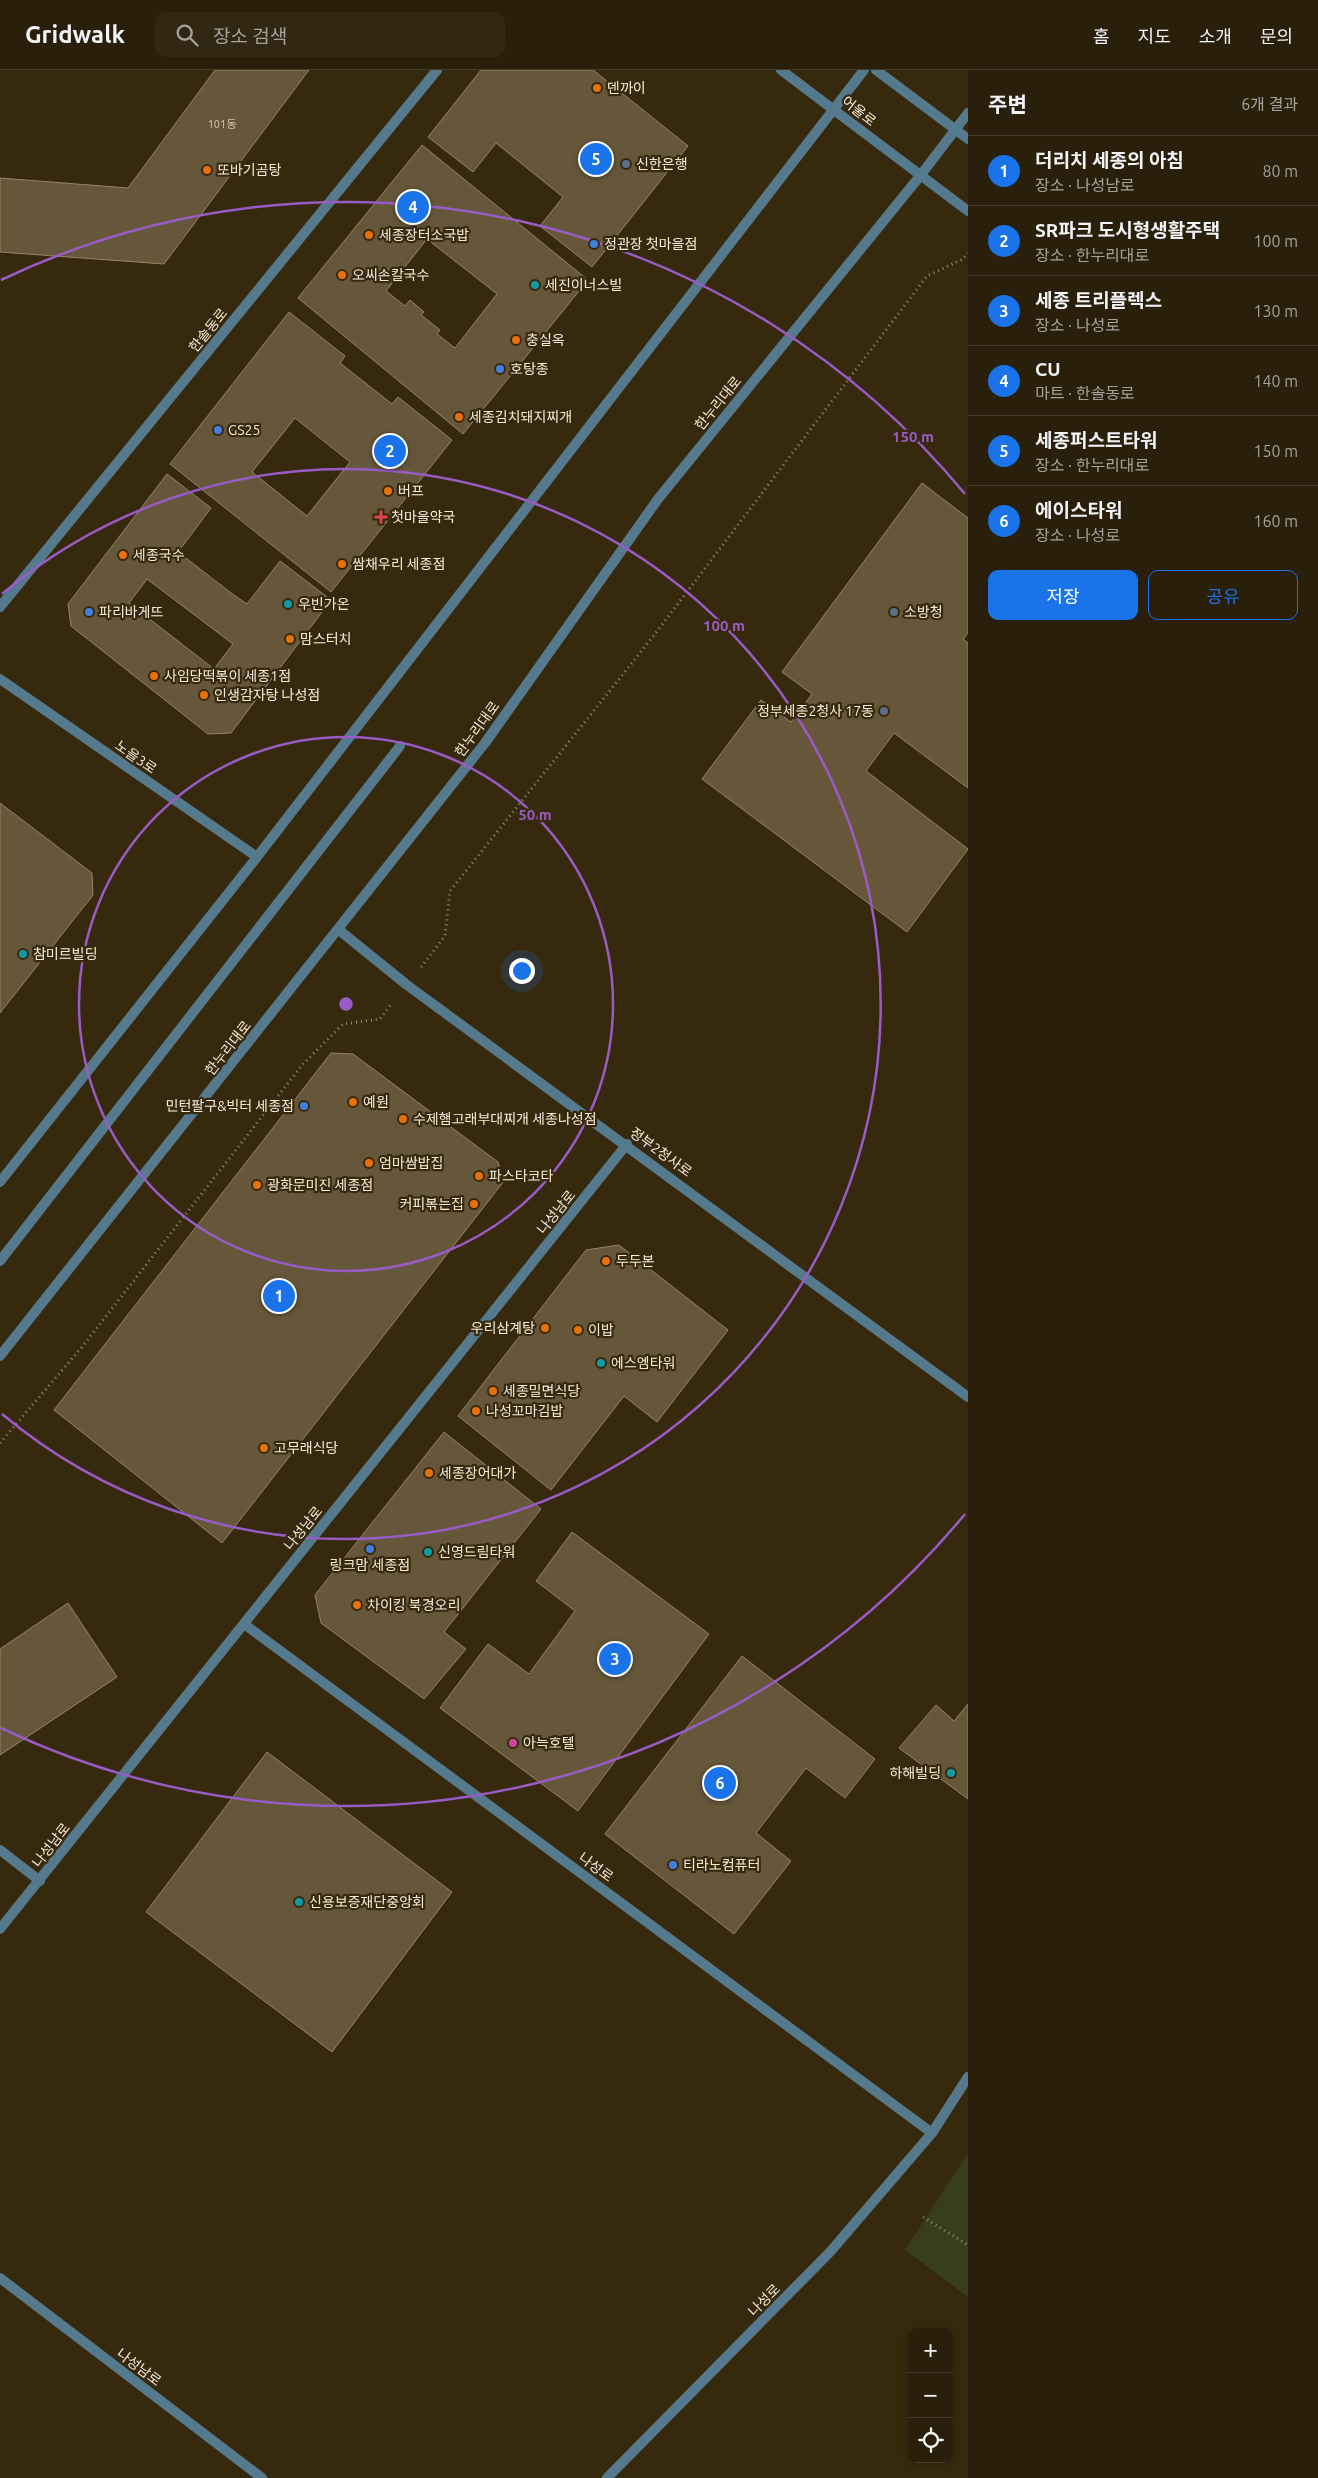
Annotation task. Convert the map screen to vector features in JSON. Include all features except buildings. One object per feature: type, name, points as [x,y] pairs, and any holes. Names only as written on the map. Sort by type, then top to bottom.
[{"type":"street","name":"한솔동로","points":[[0,607],[437,70]]},
{"type":"street","name":"어울로","points":[[780,70],[968,211]]},
{"type":"street","points":[[0,1182],[257,857],[864,70]]},
{"type":"street","points":[[876,70],[968,139]]},
{"type":"street","name":"한누리대로","points":[[0,1356],[339,930],[485,743],[658,499],[920,176],[968,113]]},
{"type":"street","name":"노을3로","points":[[0,679],[257,857]]},
{"type":"street","points":[[0,1261],[400,746]]},
{"type":"street","name":"정부2청사로","points":[[339,930],[407,984],[968,1396]]},
{"type":"street","name":"나성남로","points":[[0,1929],[627,1144]]},
{"type":"street","name":"나성로","points":[[244,1624],[932,2133]]},
{"type":"street","points":[[0,1850],[40,1881]]},
{"type":"street","name":"나성로","points":[[606,2478],[830,2252],[932,2133],[968,2077]]},
{"type":"street","name":"나성남로","points":[[0,2278],[262,2478]]},
{"type":"path","points":[[445,936],[450,890],[655,634],[927,276],[964,260],[968,253]]},
{"type":"path","points":[[0,1443],[82,1347],[303,1064],[343,1024],[380,1019]]},
{"type":"path","points":[[923,2217],[968,2244]]},
{"type":"green space","points":[[968,2153],[968,2297],[905,2250]]},
{"type":"place","name":"덴까이","points":[[597,88]]},
{"type":"place","name":"세종퍼스트타워","points":[[596,159]]},
{"type":"place","name":"신한은행","points":[[626,164]]},
{"type":"place","name":"또바기곰탕","points":[[207,170]]},
{"type":"place","name":"CU","points":[[413,207]]},
{"type":"place","name":"세종장터소국밥","points":[[369,235]]},
{"type":"place","name":"정관장 첫마을점","points":[[594,244]]},
{"type":"place","name":"오씨손칼국수","points":[[342,275]]},
{"type":"place","name":"세진이너스빌","points":[[535,285]]},
{"type":"place","name":"충실옥","points":[[516,340]]},
{"type":"place","name":"호탕종","points":[[500,369]]},
{"type":"place","name":"세종김치돼지찌개","points":[[459,417]]},
{"type":"place","name":"GS25","points":[[218,430]]},
{"type":"place","name":"SR파크 도시형생활주택","points":[[390,451]]},
{"type":"place","name":"버프","points":[[388,491]]},
{"type":"place","name":"첫마을약국","points":[[381,517]]},
{"type":"place","name":"세종국수","points":[[123,555]]},
{"type":"place","name":"쌈채우리 세종점","points":[[342,564]]},
{"type":"place","name":"우빈가온","points":[[288,604]]},
{"type":"place","name":"파리바게뜨","points":[[89,612]]},
{"type":"place","name":"소방청","points":[[894,612]]},
{"type":"place","name":"맘스터치","points":[[290,639]]},
{"type":"place","name":"사임당떡볶이 세종1점","points":[[154,676]]},
{"type":"place","name":"인생감자탕 나성점","points":[[204,695]]},
{"type":"place","name":"정부세종2청사 17동","points":[[884,711]]},
{"type":"place","name":"참미르빌딩","points":[[23,954]]},
{"type":"place","name":"예원","points":[[353,1102]]},
{"type":"place","name":"민턴팔구&빅터 세종점","points":[[304,1106]]},
{"type":"place","name":"수제햄고래부대찌개 세종나성점","points":[[403,1119]]},
{"type":"place","name":"엄마쌈밥집","points":[[369,1163]]},
{"type":"place","name":"파스타코타","points":[[479,1176]]},
{"type":"place","name":"광화문미진 세종점","points":[[257,1185]]},
{"type":"place","name":"커피볶는집","points":[[474,1204]]},
{"type":"place","name":"두두본","points":[[606,1261]]},
{"type":"place","name":"더리치 세종의 아침","points":[[279,1296]]},
{"type":"place","name":"우리삼계탕","points":[[545,1328]]},
{"type":"place","name":"이밥","points":[[578,1330]]},
{"type":"place","name":"에스엠타워","points":[[601,1363]]},
{"type":"place","name":"세종밀면식당","points":[[493,1391]]},
{"type":"place","name":"나성꼬마김밥","points":[[476,1411]]},
{"type":"place","name":"고무래식당","points":[[264,1448]]},
{"type":"place","name":"세종장어대가","points":[[429,1473]]},
{"type":"place","name":"링크맘 세종점","points":[[370,1549]]},
{"type":"place","name":"신영드림타워","points":[[428,1552]]},
{"type":"place","name":"차이킹 북경오리","points":[[357,1605]]},
{"type":"place","name":"세종 트리플렉스","points":[[615,1659]]},
{"type":"place","name":"아늑호텔","points":[[513,1743]]},
{"type":"place","name":"하해빌딩","points":[[951,1773]]},
{"type":"place","name":"에이스타워","points":[[720,1783]]},
{"type":"place","name":"티라노컴퓨터","points":[[673,1865]]},
{"type":"place","name":"신용보증재단중앙회","points":[[299,1902]]}]
